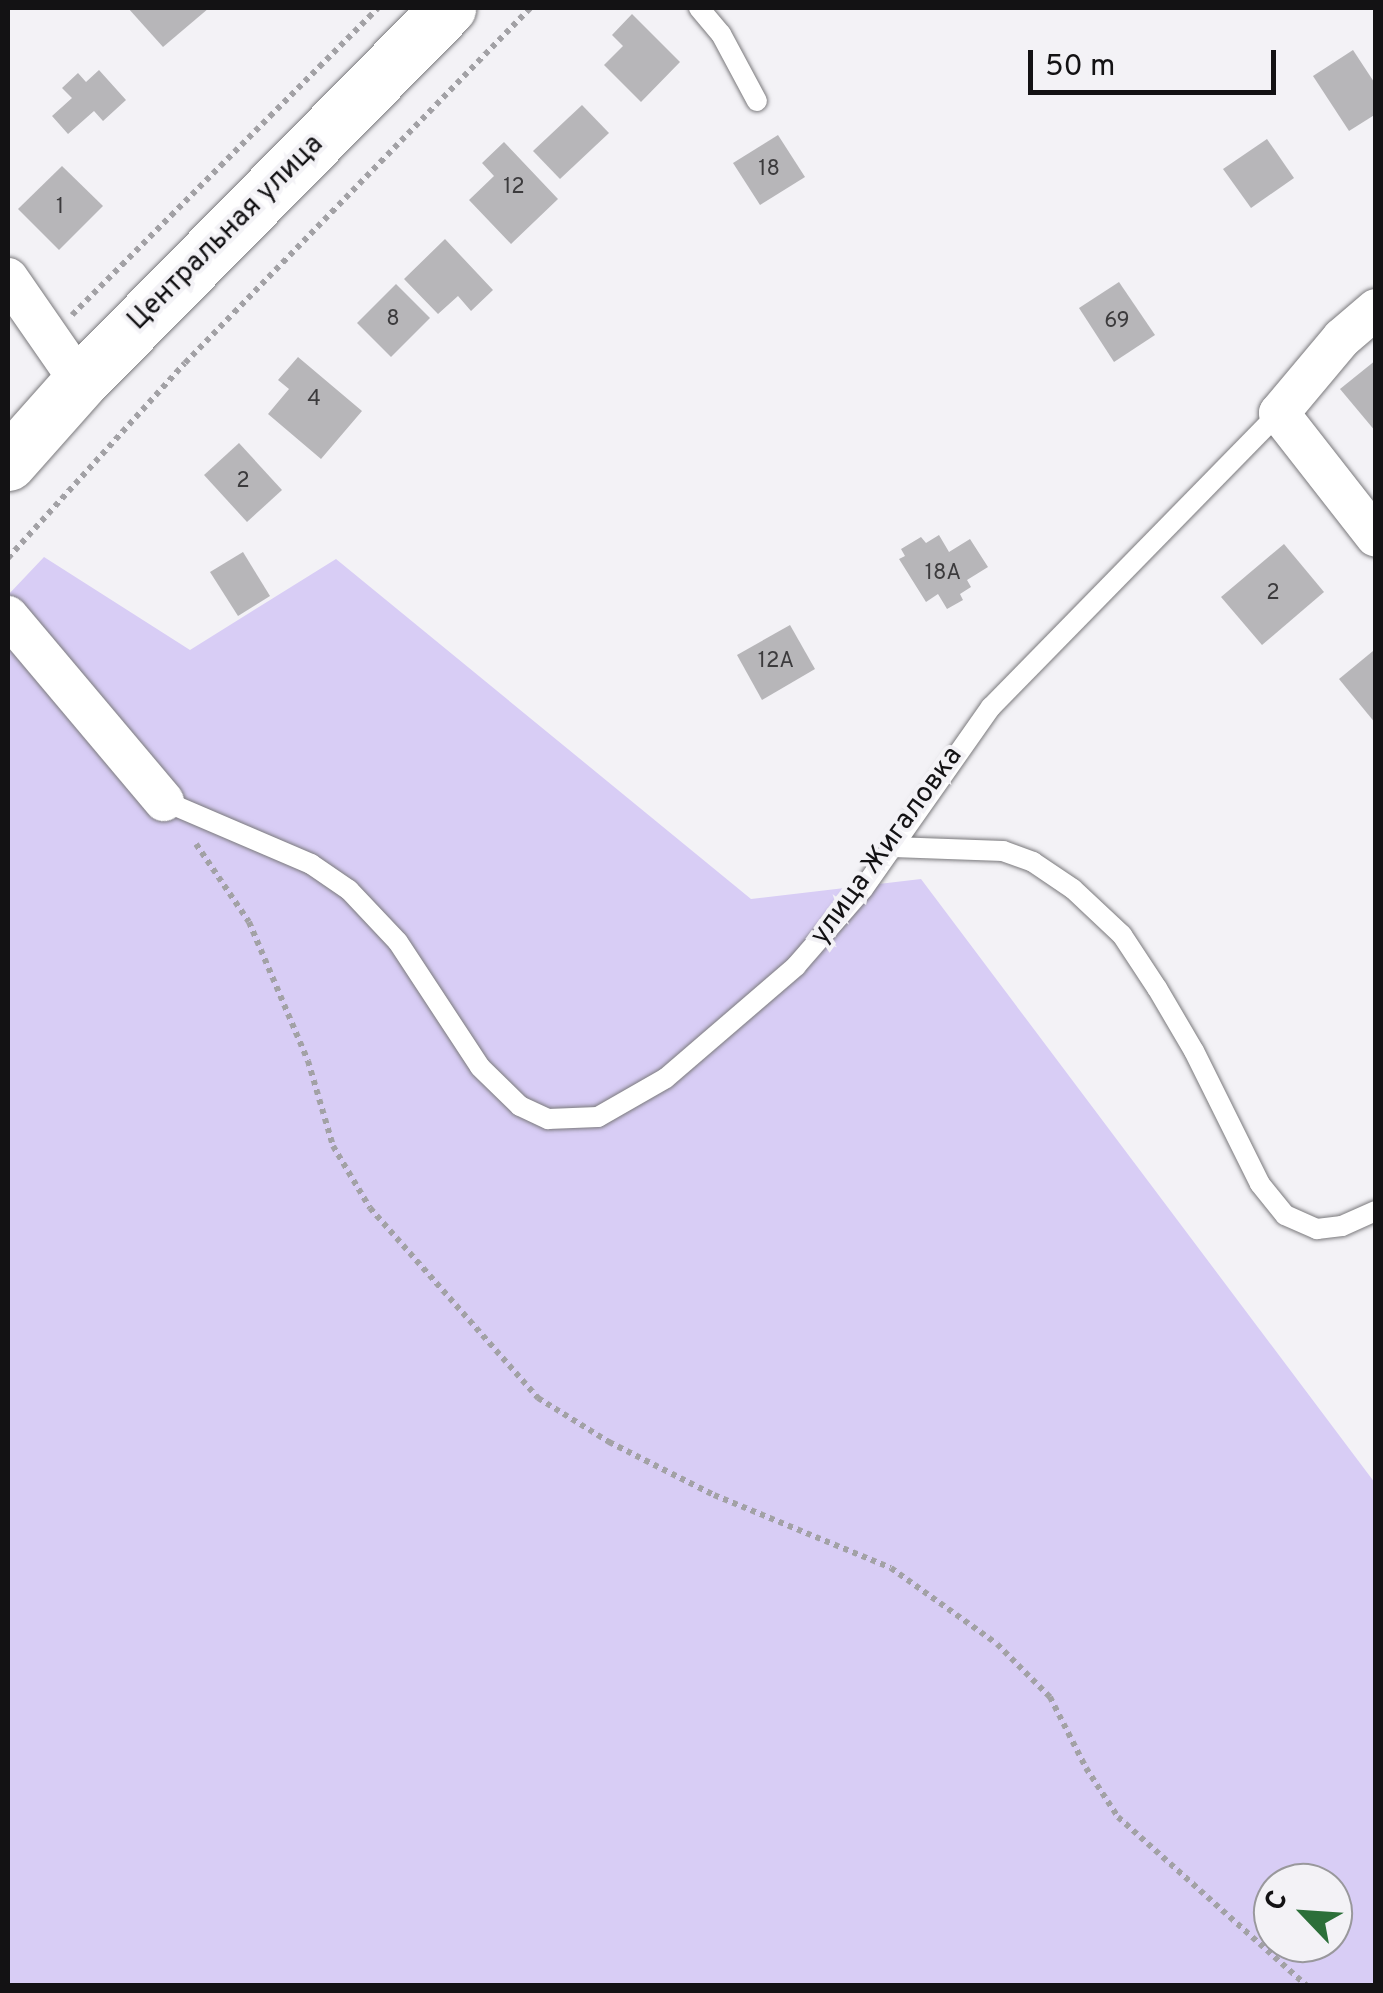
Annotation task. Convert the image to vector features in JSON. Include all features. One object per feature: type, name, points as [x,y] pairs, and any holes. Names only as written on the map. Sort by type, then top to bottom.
[{"type":"main road","name":"Центральная улица","points":[[8,463],[80,382],[448,8]]},
{"type":"street","points":[[8,278],[80,382]]},
{"type":"street","name":"улица Жигаловка","points":[[1279,413],[1342,338],[1376,309]]},
{"type":"street","points":[[1279,413],[1376,537]]},
{"type":"street","name":"улица Жигаловка","points":[[8,616],[164,801]]},
{"type":"lane","points":[[699,8],[721,34],[757,101]]},
{"type":"lane","name":"улица Жигаловка","points":[[164,801],[290,854],[348,890],[398,942],[490,1078],[528,1111],[563,1120],[587,1120],[620,1108],[666,1078],[760,1001],[831,929],[992,707],[1279,413]]},
{"type":"lane","points":[[893,847],[1003,851],[1033,862],[1073,889],[1122,935],[1157,988],[1194,1051],[1260,1184],[1285,1215],[1317,1229],[1342,1226],[1376,1211]]},
{"type":"path","points":[[48,338],[378,8]]},
{"type":"path","points":[[8,558],[186,362],[530,8]]},
{"type":"path","points":[[164,801],[249,922],[308,1061],[333,1146],[370,1208],[538,1398],[609,1442],[714,1495],[891,1568],[997,1644],[1050,1697],[1086,1768],[1118,1816],[1308,1986]]},
{"type":"shaded area","points":[[44,557],[190,650],[336,559],[751,899],[921,879],[1375,1483],[1375,1985],[8,1985],[8,595]]},
{"type":"building","points":[[128,8],[209,8],[163,47]]},
{"type":"building","points":[[632,14],[680,62],[641,102],[604,65],[623,46],[612,35]]},
{"type":"building","points":[[1353,50],[1376,85],[1376,114],[1349,131],[1313,76]]},
{"type":"building","points":[[99,70],[126,100],[103,121],[94,111],[68,134],[52,116],[72,98],[62,88],[78,73],[86,82]]},
{"type":"building","points":[[582,105],[609,133],[560,179],[533,151]]},
{"type":"building","points":[[778,135],[805,177],[760,205],[733,163]]},
{"type":"building","points":[[1267,139],[1294,178],[1251,208],[1223,169]]},
{"type":"building","points":[[504,142],[558,199],[511,244],[469,200],[494,176],[482,163]]},
{"type":"building","points":[[62,166],[103,206],[59,250],[18,209]]},
{"type":"building","points":[[445,239],[493,290],[471,311],[458,296],[438,314],[404,279]]},
{"type":"building","points":[[1119,282],[1155,335],[1114,362],[1079,308]]},
{"type":"building","points":[[396,284],[430,318],[391,357],[357,323]]},
{"type":"building","points":[[298,357],[362,411],[321,459],[268,414],[289,389],[278,380]]},
{"type":"building","points":[[1376,360],[1376,432],[1340,389]]},
{"type":"building","points":[[239,443],[282,490],[247,522],[204,475]]},
{"type":"building","points":[[939,535],[949,552],[970,539],[988,567],[967,580],[971,587],[960,594],[963,600],[947,609],[938,594],[926,602],[899,559],[905,556],[901,549],[921,537],[926,543]]},
{"type":"building","points":[[1284,544],[1324,592],[1262,645],[1221,597]]},
{"type":"building","points":[[243,552],[270,596],[238,616],[210,572]]},
{"type":"building","points":[[790,625],[815,669],[762,700],[737,655]]},
{"type":"building","points":[[1373,651],[1376,654],[1376,724],[1339,679]]}]
